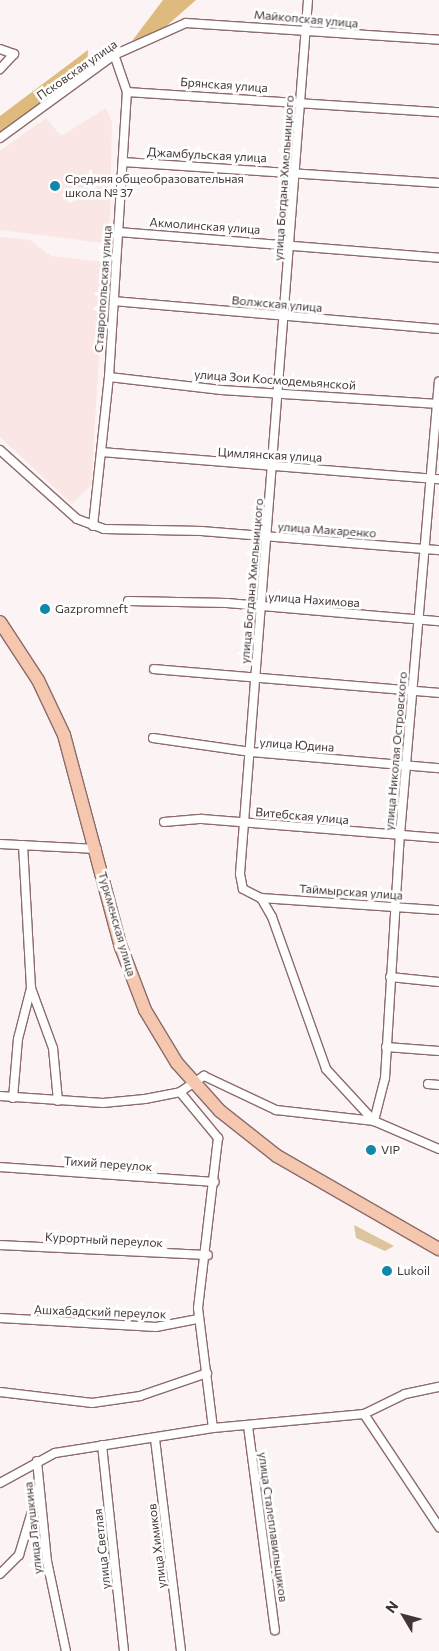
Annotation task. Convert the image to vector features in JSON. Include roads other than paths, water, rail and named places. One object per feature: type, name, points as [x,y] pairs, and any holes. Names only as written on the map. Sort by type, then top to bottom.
[{"type":"main road","name":"Туркменская улица","points":[[0,622],[38,680],[64,735],[137,989],[156,1030],[190,1081],[277,1156],[439,1249]]},
{"type":"street","name":"улица Богдана Хмельницкого","points":[[308,0],[286,317],[255,679],[247,822],[240,882],[243,889],[261,898],[272,917],[326,1070],[374,1122]]},
{"type":"street","name":"Майкопская улица","points":[[172,28],[197,21],[439,40]]},
{"type":"street","name":"Псковская улица","points":[[0,138],[114,55],[172,28]]},
{"type":"street","points":[[0,49],[14,54],[0,69]]},
{"type":"street","name":"Ставропольская улица","points":[[93,526],[110,377],[128,92],[114,55]]},
{"type":"street","name":"Брянская улица","points":[[128,92],[439,112]]},
{"type":"street","name":"Джамбульская улица","points":[[123,162],[296,171],[439,183]]},
{"type":"street","name":"Акмолинская улица","points":[[119,232],[290,244],[439,258]]},
{"type":"street","name":"Волжская улица","points":[[114,301],[439,330]]},
{"type":"street","name":"улица Зои Космодемьянской","points":[[110,377],[438,404]]},
{"type":"street","name":"улица Николая Островского","points":[[374,1122],[381,1102],[386,1046],[400,835],[420,620],[424,549],[436,478],[439,382]]},
{"type":"street","points":[[0,450],[59,506],[93,526]]},
{"type":"street","name":"Цимлянская улица","points":[[101,452],[436,478]]},
{"type":"street","name":"улица Макаренко","points":[[93,526],[439,550]]},
{"type":"street","name":"улица Нахимова","points":[[128,601],[262,608],[439,621]]},
{"type":"street","points":[[154,669],[439,693]]},
{"type":"street","name":"улица Юдина","points":[[153,738],[251,752],[439,768]]},
{"type":"street","name":"Витебская улица","points":[[164,822],[202,819],[439,838]]},
{"type":"street","points":[[0,844],[97,849]]},
{"type":"street","points":[[23,845],[31,988],[52,1048],[58,1101]]},
{"type":"street","name":"Таймырская улица","points":[[261,898],[439,910]]},
{"type":"street","points":[[390,977],[439,982]]},
{"type":"street","points":[[13,1098],[18,1039],[31,988]]},
{"type":"street","points":[[386,1046],[439,1051]]},
{"type":"street","points":[[0,1096],[103,1103],[180,1092],[190,1081],[204,1076],[276,1110],[374,1122],[439,1149]]},
{"type":"street","points":[[428,1084],[439,1085]]},
{"type":"street","points":[[180,1092],[217,1132],[208,1255],[198,1319],[207,1373],[213,1428]]},
{"type":"street","name":"Тихий переулок","points":[[0,1167],[214,1182]]},
{"type":"street","name":"Курортный переулок","points":[[0,1244],[208,1255]]},
{"type":"street","name":"Ашхабадский переулок","points":[[0,1318],[156,1327],[198,1319]]},
{"type":"street","points":[[0,1392],[92,1403],[140,1396],[207,1373]]},
{"type":"street","points":[[0,1483],[36,1461],[55,1453],[156,1439],[213,1428],[364,1414],[405,1394],[439,1387]]},
{"type":"street","points":[[364,1414],[439,1527]]},
{"type":"street","name":"улица Сталеплавильщиков","points":[[248,1426],[275,1630]]},
{"type":"street","name":"улица Химиков","points":[[156,1439],[181,1651]]},
{"type":"street","name":"улица Светлая","points":[[102,1445],[124,1651]]},
{"type":"street","name":"улица Лаушкина","points":[[36,1461],[40,1483],[46,1561],[66,1651]]},
{"type":"street","points":[[0,1574],[19,1554],[40,1483]]},
{"type":"place","name":"Средняя общеобразовательная школа № 37","points":[[55,186]]},
{"type":"place","name":"Gazpromneft","points":[[45,609]]},
{"type":"place","name":"VIP","points":[[371,1150]]},
{"type":"place","name":"Lukoil","points":[[387,1271]]}]
